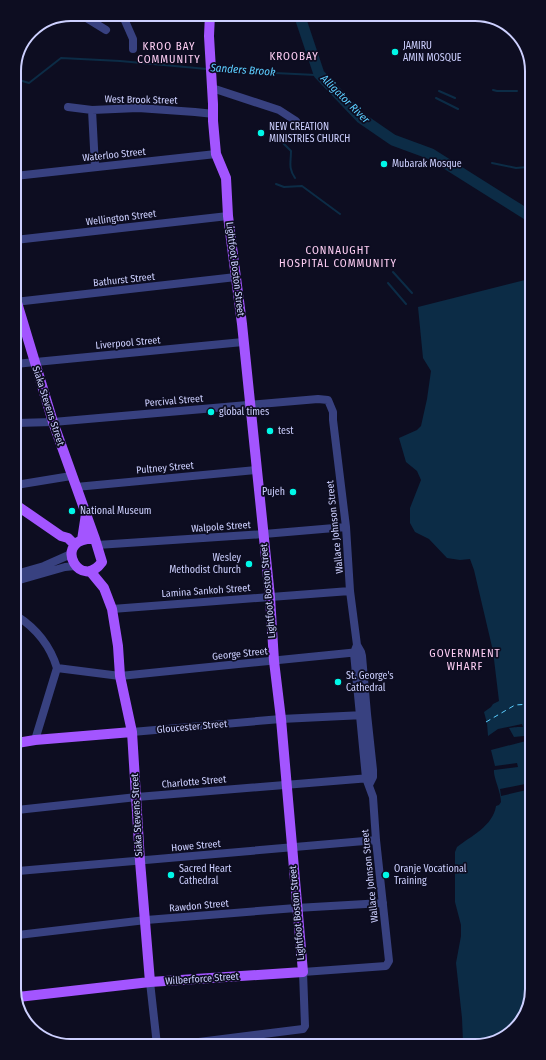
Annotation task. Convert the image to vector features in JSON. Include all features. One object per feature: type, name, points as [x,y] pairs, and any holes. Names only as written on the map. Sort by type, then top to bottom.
[{"type":"main road","name":"Lightfoot Boston Street","points":[[210,21],[209,36],[216,154],[226,178],[228,216],[264,534],[274,661],[281,719],[296,908],[303,972]]},
{"type":"main road","name":"Siaka Stevens Street","points":[[21,317],[53,422],[96,542]]},
{"type":"main road","points":[[21,508],[61,536],[71,534],[77,545],[73,562],[75,566],[79,569],[90,571],[99,568],[102,562],[96,542],[77,545]]},
{"type":"main road","name":"Siaka Stevens Street","points":[[77,545],[86,514]]},
{"type":"main road","name":"Siaka Stevens Street","points":[[102,562],[105,576],[104,588]]},
{"type":"main road","name":"Siaka Stevens Street","points":[[90,571],[104,588],[112,609],[118,646],[120,676],[132,732],[140,861],[150,982]]},
{"type":"main road","name":"Gloucester Street","points":[[21,742],[132,732]]},
{"type":"main road","name":"Wilberforce Street","points":[[22,997],[150,982],[303,972]]},
{"type":"street","points":[[91,21],[106,30]]},
{"type":"street","points":[[125,21],[133,39],[133,49]]},
{"type":"street","points":[[212,88],[279,110],[296,121]]},
{"type":"street","name":"West Brook Street","points":[[68,107],[92,110],[138,108],[214,114]]},
{"type":"street","points":[[92,110],[95,167]]},
{"type":"street","name":"Waterloo Street","points":[[21,175],[216,154]]},
{"type":"street","name":"Wellington Street","points":[[21,239],[228,216]]},
{"type":"street","name":"Bathurst Street","points":[[21,299],[236,277]]},
{"type":"street","name":"Liverpool Street","points":[[21,363],[243,342]]},
{"type":"street","name":"Percival Street","points":[[21,423],[53,422],[318,399],[328,400],[331,406]]},
{"type":"street","name":"Wallace Johnson Street","points":[[331,406],[334,420],[346,527],[350,591],[369,780],[373,797],[389,961],[386,966]]},
{"type":"street","name":"Pultney Street","points":[[76,487],[257,470]]},
{"type":"street","points":[[21,484],[72,476]]},
{"type":"street","name":"Walpole Street","points":[[96,542],[264,534],[346,527]]},
{"type":"street","points":[[21,573],[44,566],[77,545]]},
{"type":"street","points":[[21,580],[65,567],[75,566]]},
{"type":"street","name":"Lamina Sankoh Street","points":[[112,609],[350,591]]},
{"type":"street","points":[[21,619],[28,623],[44,640],[50,649],[57,668],[35,740]]},
{"type":"street","name":"George Street","points":[[57,668],[120,676],[274,661],[357,650]]},
{"type":"street","name":"Gloucester Street","points":[[132,732],[281,719],[363,715]]},
{"type":"street","name":"Charlotte Street","points":[[21,810],[137,797],[286,784],[369,780]]},
{"type":"street","name":"Howe Street","points":[[21,871],[376,840]]},
{"type":"street","name":"Rawdon Street","points":[[21,935],[146,920],[296,908],[383,903]]},
{"type":"street","name":"Wilberforce Street","points":[[303,972],[386,966]]},
{"type":"street","name":"Lightfoot Boston Street","points":[[227,1039],[304,1030],[305,1002],[303,972]]},
{"type":"street","name":"Siaka Stevens Street","points":[[150,982],[156,1039]]},
{"type":"water","points":[[525,280],[525,738],[524,736],[514,737],[509,728],[523,727],[522,724],[498,729],[488,736],[484,712],[499,701],[493,651],[474,570],[470,559],[460,560],[447,558],[429,539],[415,532],[410,523],[410,508],[421,480],[417,471],[406,462],[399,438],[417,430],[421,426],[431,371],[423,358],[418,307]]},
{"type":"water","points":[[525,741],[525,995],[517,1017],[505,1029],[484,1038],[463,1039],[456,963],[461,936],[461,925],[455,902],[455,852],[457,847],[486,825],[491,819],[496,806],[501,802],[494,770],[518,767],[517,763],[495,766],[491,750]]},
{"type":"pier","points":[[525,784],[525,790],[501,796],[500,789]]},
{"type":"waterway","name":"Alligator River","points":[[301,21],[319,74],[361,118],[393,140],[431,154],[525,213]]},
{"type":"waterway","name":"Sanders Brook","points":[[21,81],[29,83],[61,58],[120,61],[207,69]]},
{"type":"waterway","name":"Sanders Brook","points":[[214,70],[316,75],[332,88]]},
{"type":"waterway","points":[[493,90],[517,91]]},
{"type":"waterway","points":[[439,91],[455,98]]},
{"type":"waterway","points":[[436,98],[458,109]]},
{"type":"waterway","points":[[280,140],[291,151],[290,162],[295,178]]},
{"type":"waterway","points":[[492,163],[516,168],[525,167]]},
{"type":"waterway","points":[[276,184],[284,187],[302,186],[340,214]]},
{"type":"waterway","points":[[393,272],[412,293]]},
{"type":"waterway","points":[[388,283],[406,304]]},
{"type":"ferry route","points":[[486,722],[515,705],[525,704]]},
{"type":"place","name":"JAMIRU AMIN MOSQUE","points":[[395,52]]},
{"type":"place","name":"NEW CREATION MINISTRIES CHURCH","points":[[261,133]]},
{"type":"place","name":"Mubarak Mosque","points":[[384,164]]},
{"type":"place","name":"global times","points":[[211,412]]},
{"type":"place","name":"test","points":[[270,431]]},
{"type":"place","name":"Pujeh","points":[[293,492]]},
{"type":"place","name":"National Museum","points":[[72,511]]},
{"type":"place","name":"Wesley Methodist Church","points":[[249,564]]},
{"type":"place","name":"St. George's Cathedral","points":[[338,682]]},
{"type":"place","name":"Sacred Heart Cathedral","points":[[171,875]]},
{"type":"place","name":"Oranje Vocational Training","points":[[386,875]]},
{"type":"district","name":"KROO BAY COMMUNITY","points":[[169,52]]},
{"type":"district","name":"KROOBAY","points":[[294,56]]},
{"type":"district","name":"CONNAUGHT HOSPITAL COMMUNITY","points":[[338,256]]},
{"type":"district","name":"GOVERNMENT WHARF","points":[[465,659]]}]
